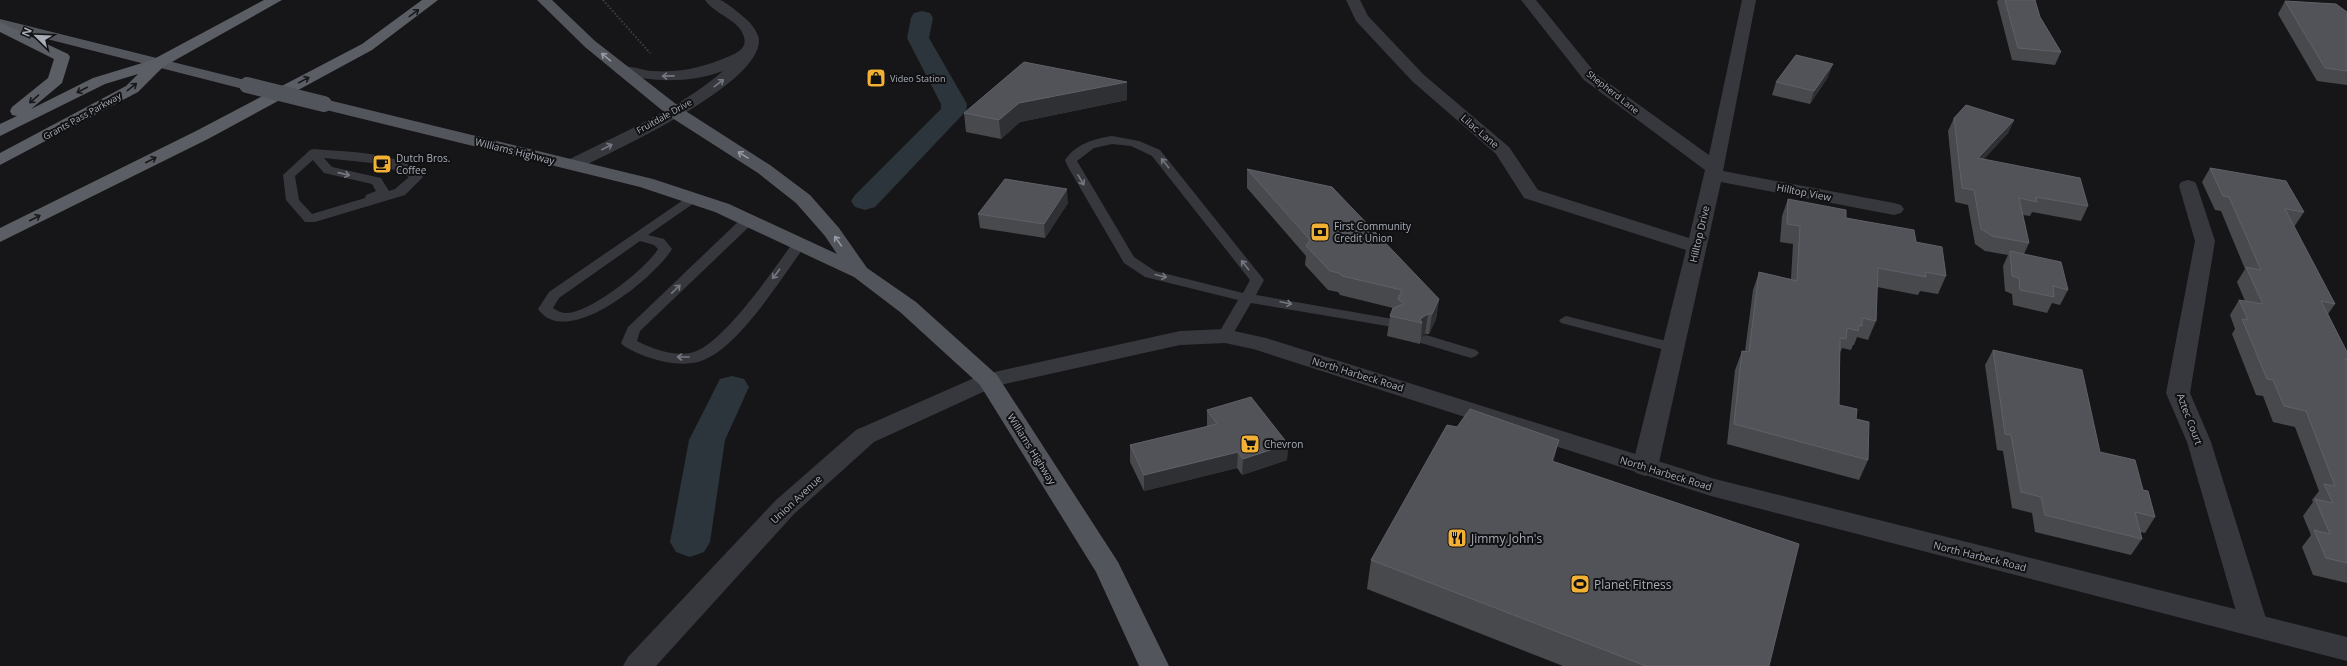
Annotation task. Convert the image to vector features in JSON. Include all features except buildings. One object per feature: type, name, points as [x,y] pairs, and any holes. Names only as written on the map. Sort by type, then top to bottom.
[{"type":"highway","name":"Grants Pass Parkway","points":[[0,131],[99,81],[158,63],[275,0]]},
{"type":"highway","points":[[0,236],[202,135],[367,47],[431,0]]},
{"type":"highway","points":[[0,25],[62,57],[56,80],[24,107],[0,121]]},
{"type":"highway","name":"Grants Pass Parkway","points":[[0,160],[132,89],[158,63]]},
{"type":"main road","name":"Williams Highway","points":[[544,0],[590,44],[675,112],[764,169],[803,199],[832,232],[861,273]]},
{"type":"main road","name":"Williams Highway","points":[[0,25],[646,183],[692,198],[748,220],[800,243],[861,273],[908,306],[989,380],[1108,569],[1154,666]]},
{"type":"street","name":"Fruitdale Drive","points":[[572,165],[675,112],[730,75],[739,66],[751,46],[752,38],[746,26],[712,0]]},
{"type":"street","name":"Lilac Lane","points":[[1353,0],[1361,18],[1418,78],[1503,151],[1531,194],[1696,247]]},
{"type":"street","name":"Shepherd Lane","points":[[1528,0],[1590,77],[1714,172]]},
{"type":"street","name":"Hilltop Drive","points":[[1646,467],[1714,172],[1749,0]]},
{"type":"street","points":[[622,70],[641,75],[671,76],[710,70],[745,54]]},
{"type":"street","name":"Hilltop View","points":[[1714,172],[1894,210]]},
{"type":"street","name":"Aztec Court","points":[[2188,186],[2205,241],[2178,393],[2199,442],[2254,625]]},
{"type":"street","name":"North Harbeck Road","points":[[989,380],[1180,338],[1225,336],[1258,344],[1431,397],[1718,489],[2347,649]]},
{"type":"street","name":"Union Avenue","points":[[638,666],[785,507],[865,436],[989,380]]},
{"type":"lane","points":[[1225,336],[1247,298],[1257,280],[1156,152],[1135,142],[1107,140],[1096,142],[1077,152],[1071,160],[1074,167],[1129,260],[1150,274],[1247,298],[1277,301],[1391,327]]},
{"type":"lane","points":[[314,153],[328,170],[377,181],[383,193],[354,207]]},
{"type":"lane","points":[[314,153],[386,161],[409,169],[417,177],[400,192],[354,207],[310,219],[292,203],[289,189],[289,175],[314,153]]},
{"type":"lane","points":[[638,236],[659,242],[665,249],[659,259],[600,306],[580,315],[557,317],[545,310],[554,295],[692,198]]},
{"type":"lane","points":[[748,220],[633,330],[629,343],[639,350],[677,357],[695,357],[713,348],[729,334],[800,243]]},
{"type":"lane","points":[[1566,320],[1673,347]]},
{"type":"lane","points":[[1428,336],[1471,353]]},
{"type":"path","points":[[603,0],[671,76]]},
{"type":"waterway","points":[[865,201],[953,111],[954,104],[918,38],[922,18]]},
{"type":"waterway","points":[[690,542],[707,440],[732,387]]},
{"type":"place","name":"Video Station","points":[[876,78]]},
{"type":"place","name":"Dutch Bros. Coffee","points":[[382,164]]},
{"type":"place","name":"First Community Credit Union","points":[[1320,232]]},
{"type":"place","name":"Chevron","points":[[1250,444]]},
{"type":"place","name":"Jimmy John's","points":[[1457,538]]},
{"type":"place","name":"Planet Fitness","points":[[1580,584]]}]
